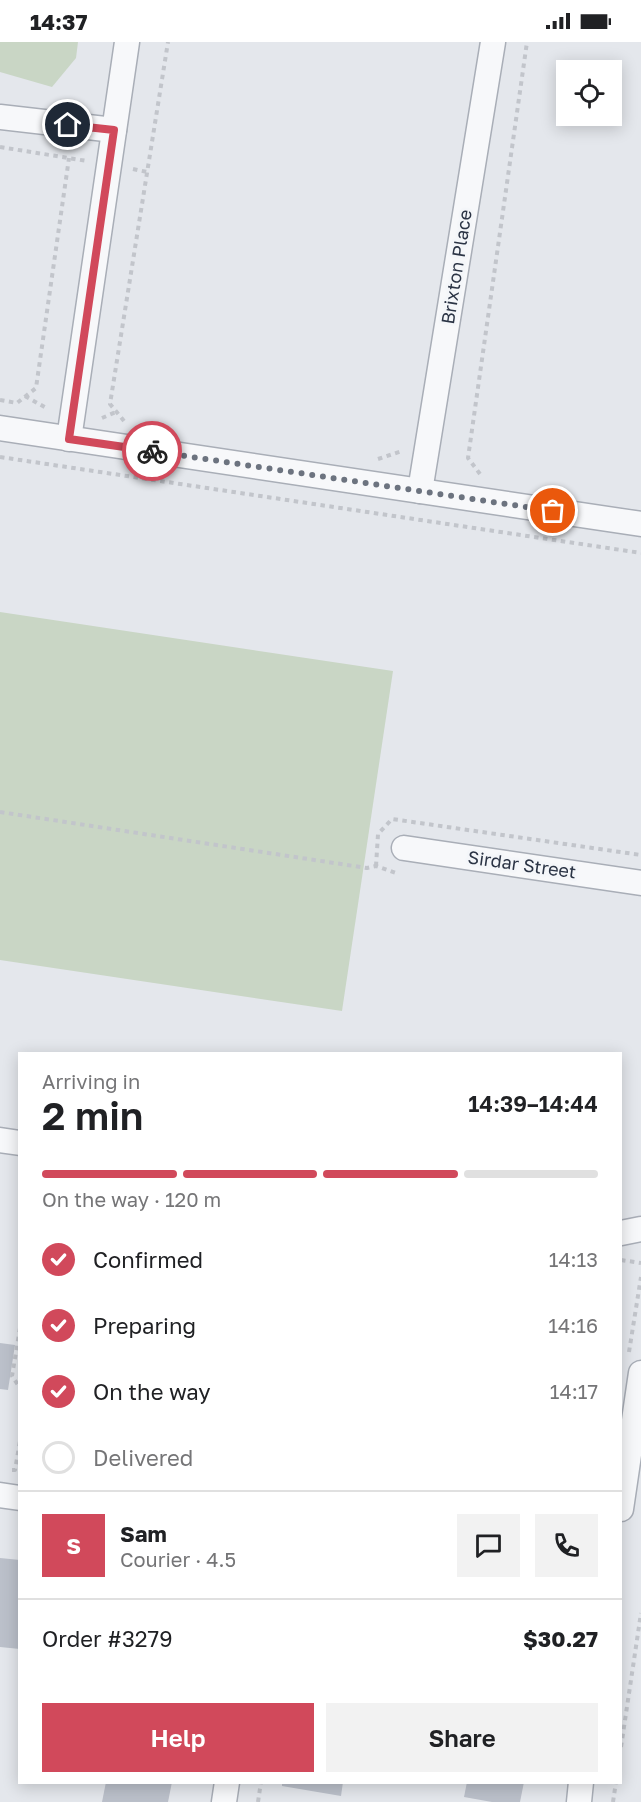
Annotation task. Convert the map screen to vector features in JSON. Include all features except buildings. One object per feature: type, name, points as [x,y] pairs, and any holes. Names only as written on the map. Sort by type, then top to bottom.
[{"type":"street","points":[[69,439],[127,42]]},
{"type":"street","name":"Brixton Place","points":[[420,491],[493,42]]},
{"type":"street","points":[[0,117],[114,130]]},
{"type":"street","points":[[0,428],[641,524]]},
{"type":"street","name":"Sirdar Street","points":[[404,848],[641,883]]},
{"type":"street","points":[[0,1140],[18,1143]]},
{"type":"street","points":[[622,1233],[641,1229]]},
{"type":"street","points":[[622,1499],[635,1365]]},
{"type":"street","points":[[0,1496],[18,1498]]},
{"type":"street","points":[[224,1802],[227,1784]]},
{"type":"street","points":[[579,1802],[581,1784]]},
{"type":"path","points":[[133,422],[122,420],[110,404],[168,42]]},
{"type":"path","points":[[490,475],[478,473],[468,459],[527,42]]},
{"type":"path","points":[[0,147],[147,172]]},
{"type":"path","points":[[0,400],[17,403],[36,388],[69,158]]},
{"type":"path","points":[[374,460],[407,449]]},
{"type":"path","points":[[0,457],[641,552]]},
{"type":"path","points":[[0,812],[367,868],[376,866],[398,873]]},
{"type":"path","points":[[622,1260],[641,1263]]},
{"type":"path","points":[[635,1365],[641,1277]]},
{"type":"path","points":[[18,1340],[12,1376],[18,1385]]},
{"type":"path","points":[[7,1469],[15,1470],[18,1453]]},
{"type":"path","points":[[622,1740],[641,1613]]},
{"type":"path","points":[[258,1802],[261,1784]]},
{"type":"path","points":[[613,1802],[616,1784]]},
{"type":"green space","points":[[0,42],[78,42],[76,58],[52,87],[0,72]]},
{"type":"green space","points":[[0,612],[393,671],[342,1011],[0,960]]},
{"type":"way so far","points":[[152,451],[553,511]]},
{"type":"route","points":[[68,125],[114,130],[69,439],[152,451]]}]
